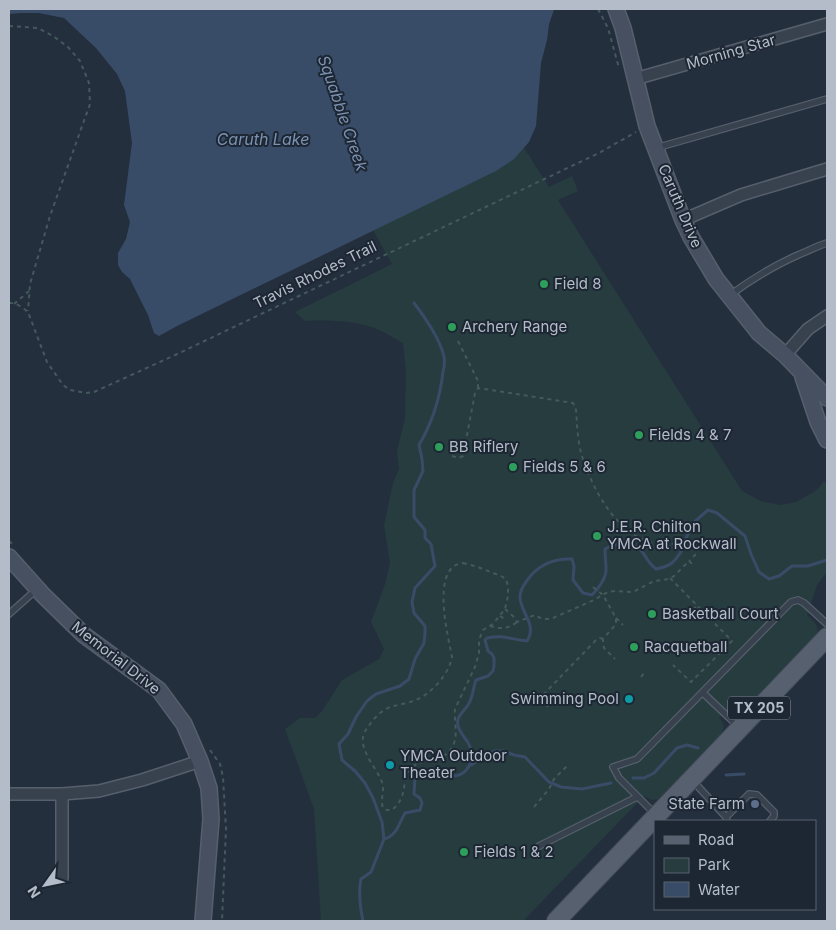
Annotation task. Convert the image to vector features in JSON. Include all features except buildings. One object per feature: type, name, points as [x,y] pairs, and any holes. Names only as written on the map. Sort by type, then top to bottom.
[{"type":"main road","name":"TX 205","points":[[556,921],[827,638]]},
{"type":"street","name":"Caruth Drive","points":[[617,9],[623,28],[628,77],[691,237],[709,268],[759,333],[826,394]]},
{"type":"street","name":"Morning Star","points":[[628,77],[827,24]]},
{"type":"street","points":[[683,220],[741,195],[827,169]]},
{"type":"street","points":[[784,355],[808,329],[827,316]]},
{"type":"street","name":"Caruth Drive","points":[[801,371],[818,422],[827,440]]},
{"type":"street","name":"Memorial Drive","points":[[12,552],[37,588],[84,635],[159,690],[184,724],[200,760],[208,788],[211,819],[203,921]]},
{"type":"street","points":[[9,794],[62,794],[98,790],[142,780],[200,760]]},
{"type":"street","points":[[62,794],[62,878]]},
{"type":"lane","points":[[656,148],[827,99]]},
{"type":"lane","points":[[729,296],[750,280],[778,264],[827,243]]},
{"type":"lane","points":[[9,614],[37,588]]},
{"type":"lane","points":[[656,816],[619,778],[613,767],[637,759],[791,602],[798,600],[804,603],[827,624]]},
{"type":"lane","points":[[703,693],[741,728]]},
{"type":"lane","points":[[691,780],[726,819],[749,794],[758,795],[774,812],[771,820]]},
{"type":"lane","points":[[539,846],[637,797]]},
{"type":"path","points":[[598,9],[628,77]]},
{"type":"path","name":"Travis Rhodes Trail","points":[[9,26],[38,28],[53,36],[68,47],[80,61],[89,83],[90,104],[50,216],[30,284],[28,312],[47,362],[63,385],[70,390],[94,392],[173,356],[599,153],[647,126]]},
{"type":"path","points":[[14,304],[30,290]]},
{"type":"path","points":[[9,303],[22,307],[28,312]]},
{"type":"path","points":[[452,456],[459,458],[463,456],[475,393],[478,388],[478,381],[458,342]]},
{"type":"path","points":[[478,388],[573,403],[577,409],[577,427],[582,454],[591,481],[603,502],[615,517],[632,533],[649,542],[666,545],[682,543],[698,550],[674,576],[654,581],[633,592],[615,591],[602,594],[594,600],[547,620],[532,615],[505,628],[490,626]]},
{"type":"path","points":[[9,541],[12,552]]},
{"type":"path","points":[[689,561],[693,565]]},
{"type":"path","points":[[463,563],[476,566],[506,579],[508,582],[508,596],[505,609],[500,616],[484,630],[479,640],[479,653],[475,667],[455,708],[456,736],[450,751],[443,756],[424,761],[411,768],[407,774],[402,798],[392,810],[383,808],[382,799],[384,791],[382,782],[364,746],[362,735],[383,710],[423,697],[448,670],[452,657],[443,596],[446,578],[453,566],[463,563]]},
{"type":"path","points":[[670,578],[732,641],[690,682],[673,665]]},
{"type":"path","points":[[593,587],[602,594],[616,618],[623,624]]},
{"type":"path","points":[[692,622],[695,618],[687,612],[689,610],[696,617],[700,612],[693,605],[695,603]]},
{"type":"path","points":[[505,609],[518,621]]},
{"type":"path","points":[[500,616],[505,618]]},
{"type":"path","points":[[548,706],[551,701],[544,694],[596,640],[603,639],[616,624],[616,618]]},
{"type":"path","points":[[603,639],[604,648],[615,659]]},
{"type":"path","points":[[640,677],[644,673]]},
{"type":"path","points":[[207,746],[220,764],[223,777],[226,829],[222,921]]},
{"type":"path","points":[[534,807],[550,789],[554,779],[568,765]]},
{"type":"green space","name":"J.E.R. Chilton YMCA at Rockwall","points":[[519,140],[549,187],[572,176],[578,191],[558,200],[742,491],[761,501],[781,505],[796,502],[817,490],[824,481],[827,485],[827,572],[817,585],[807,615],[816,624],[818,629],[816,635],[743,712],[737,714],[727,710],[719,718],[724,726],[721,734],[659,799],[652,800],[644,796],[523,921],[321,921],[314,809],[285,729],[300,718],[315,718],[322,711],[342,680],[379,659],[384,649],[371,622],[385,584],[390,563],[384,525],[393,483],[399,469],[397,451],[405,418],[406,372],[403,343],[385,333],[351,322],[305,321],[295,312],[392,264],[373,230]]},
{"type":"water","name":"Caruth Lake","points":[[9,9],[554,10],[549,24],[541,63],[536,126],[529,142],[514,159],[496,171],[159,336],[154,333],[148,315],[130,279],[122,272],[118,265],[118,253],[126,239],[130,222],[124,205],[132,143],[125,91],[117,74],[96,48],[64,18],[39,13],[9,14]]},
{"type":"waterway","name":"Squabble Creek","points":[[363,921],[360,900],[361,879],[371,872],[384,839],[382,822],[365,783],[342,760],[339,744],[348,734],[356,717],[367,701],[376,694],[400,686],[409,679],[415,659],[424,643],[425,633],[425,626],[414,613],[412,602],[415,588],[435,566],[431,544],[425,538],[425,530],[414,517],[414,490],[423,471],[419,445],[432,419],[438,401],[444,359],[428,322],[414,303]]},
{"type":"waterway","points":[[685,541],[692,524],[708,510],[717,513],[745,536],[759,572],[769,579],[779,576],[792,566],[808,566],[827,560]]},
{"type":"waterway","points":[[384,839],[395,832],[405,813],[420,810],[422,803],[420,798],[414,794],[415,777],[422,772],[429,771],[447,776],[457,775],[467,769],[470,764],[470,747],[459,728],[459,717],[470,702],[476,680],[488,676],[493,671],[494,658],[488,651],[485,640],[487,638],[503,637],[527,641],[530,634],[530,625],[522,606],[520,595],[530,576],[546,564],[558,560],[572,559],[574,566],[573,580],[583,593],[592,595],[605,577],[605,549],[621,543],[635,545],[656,569],[672,563],[682,550]]},
{"type":"waterway","points":[[633,778],[644,778],[654,773],[677,748],[687,745],[698,748]]},
{"type":"waterway","points":[[471,765],[494,751],[504,751],[525,757],[549,782],[561,787],[582,789],[611,783]]},
{"type":"waterway","points":[[726,775],[744,774]]},
{"type":"place","name":"Field 8","points":[[544,284]]},
{"type":"place","name":"Archery Range","points":[[452,327]]},
{"type":"place","name":"Fields 4 & 7","points":[[639,435]]},
{"type":"place","name":"BB Riflery","points":[[439,447]]},
{"type":"place","name":"Fields 5 & 6","points":[[513,467]]},
{"type":"place","name":"J.E.R. Chilton YMCA at Rockwall","points":[[597,536]]},
{"type":"place","name":"Basketball Court","points":[[652,614]]},
{"type":"place","name":"Racquetball","points":[[634,647]]},
{"type":"place","name":"Swimming Pool","points":[[629,699]]},
{"type":"place","name":"YMCA Outdoor Theater","points":[[390,765]]},
{"type":"place","name":"State Farm","points":[[755,804]]},
{"type":"place","name":"Fields 1 & 2","points":[[464,852]]}]
